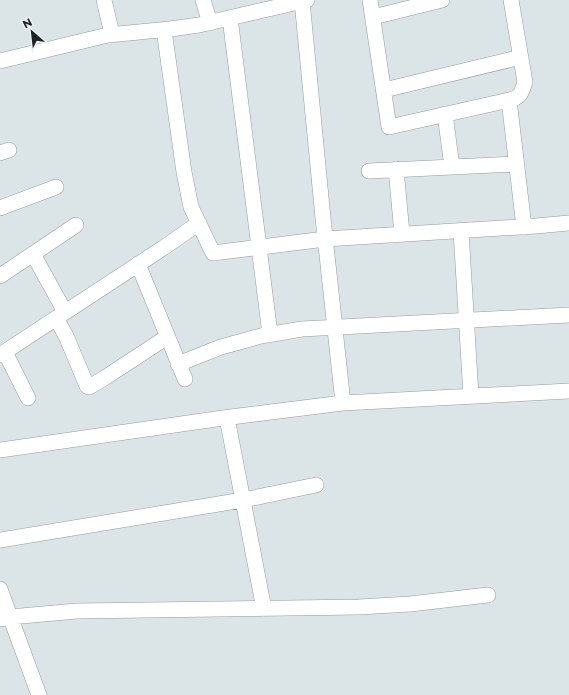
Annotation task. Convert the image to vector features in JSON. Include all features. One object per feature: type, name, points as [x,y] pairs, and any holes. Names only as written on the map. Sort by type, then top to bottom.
[{"type":"street","points":[[104,0],[112,34]]},
{"type":"street","points":[[203,0],[210,23]]},
{"type":"street","points":[[0,61],[108,34],[164,30],[210,23],[304,0],[325,239],[343,403]]},
{"type":"street","points":[[370,0],[389,127],[509,100],[517,98],[521,95],[525,82],[510,0]]},
{"type":"street","points":[[372,17],[442,0]]},
{"type":"street","points":[[230,18],[270,334]]},
{"type":"street","points":[[164,30],[184,172],[191,207],[213,253],[325,239],[569,223]]},
{"type":"street","points":[[384,90],[521,57]]},
{"type":"street","points":[[509,100],[524,227]]},
{"type":"street","points":[[445,114],[452,167]]},
{"type":"street","points":[[369,171],[517,164]]},
{"type":"street","points":[[396,170],[402,234]]},
{"type":"street","points":[[0,208],[56,187]]},
{"type":"street","points":[[28,398],[2,353],[199,223]]},
{"type":"street","points":[[0,276],[76,225]]},
{"type":"street","points":[[461,231],[471,396]]},
{"type":"street","points":[[33,254],[61,315],[66,336],[88,387],[168,337]]},
{"type":"street","points":[[138,264],[185,379]]},
{"type":"street","points":[[178,364],[221,347],[270,334],[302,329],[569,315]]},
{"type":"street","points":[[0,450],[343,403],[569,391]]},
{"type":"street","points":[[227,418],[264,609]]},
{"type":"street","points":[[0,540],[243,500],[316,485]]},
{"type":"street","points":[[0,589],[5,618],[40,695]]},
{"type":"street","points":[[5,618],[77,611],[366,607],[410,604],[488,595]]}]
